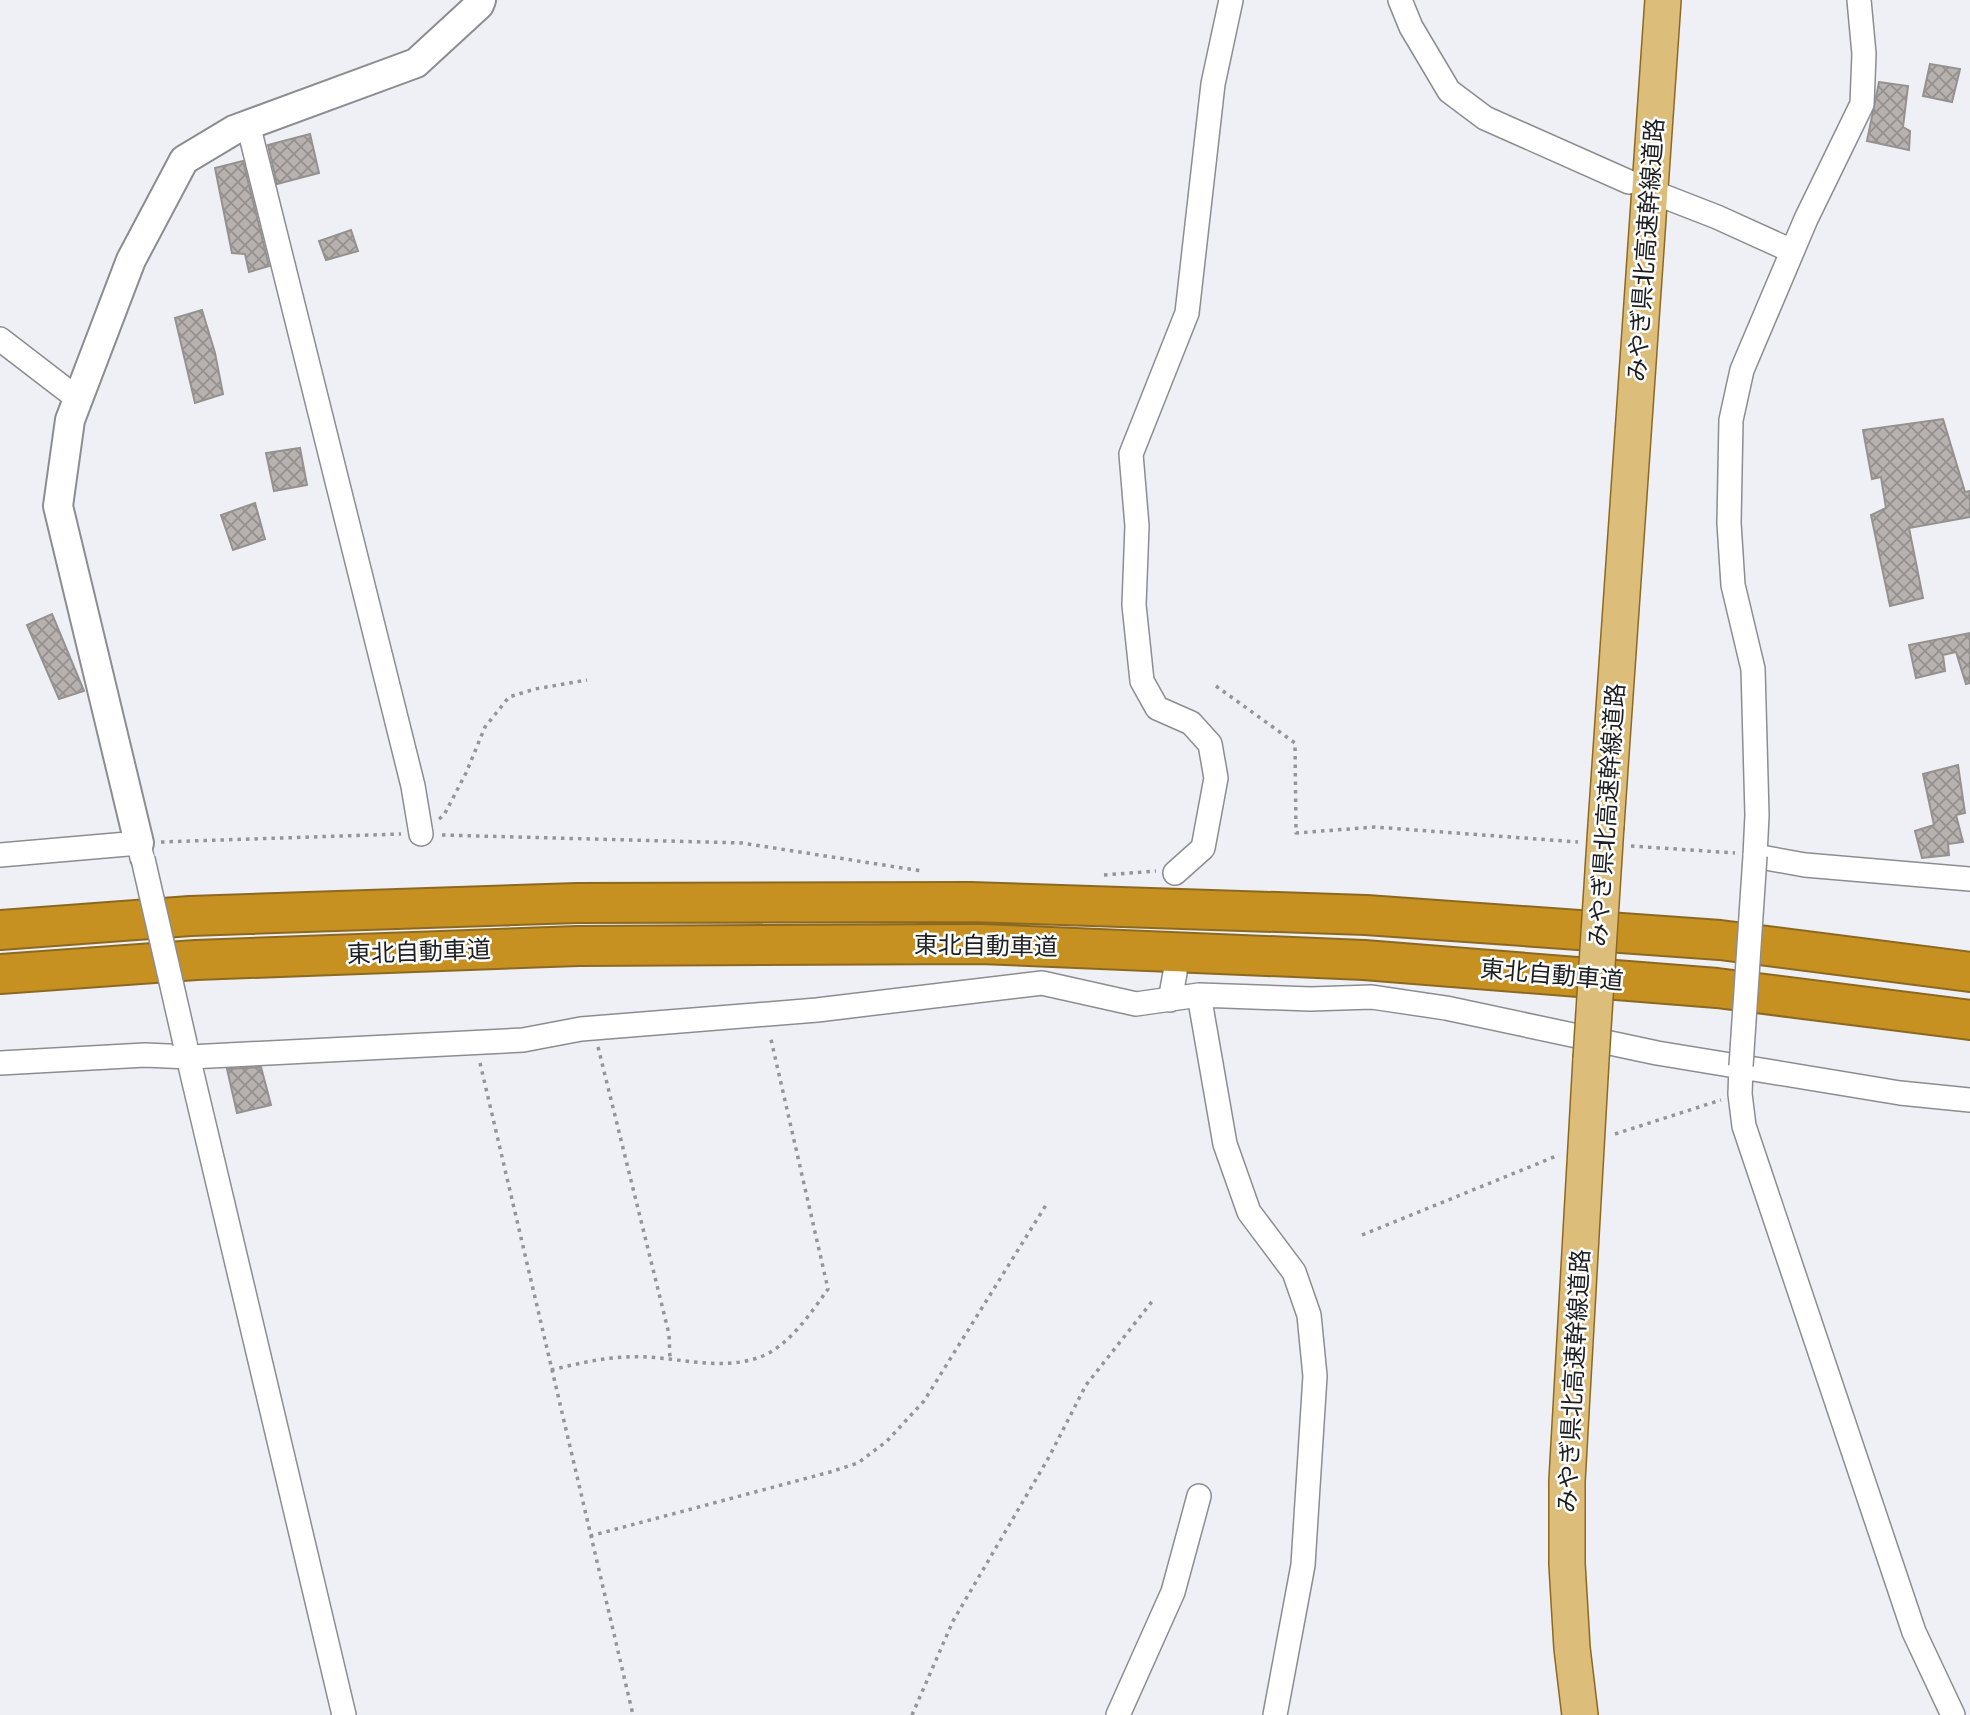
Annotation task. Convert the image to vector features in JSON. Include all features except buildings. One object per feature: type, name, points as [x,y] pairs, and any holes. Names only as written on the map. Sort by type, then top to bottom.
[{"type":"highway","name":"東北自動車道","points":[[0,930],[190,916],[563,903],[970,902],[1422,919],[1720,940],[1970,972]]},
{"type":"highway","name":"東北自動車道","points":[[0,974],[196,960],[578,946],[980,944],[1364,960],[1717,988],[1970,1020]]},
{"type":"main road","name":"みやぎ県北高速幹線道路","points":[[1580,1715],[1572,1647],[1567,1564],[1567,1481],[1591,1059],[1663,0]]},
{"type":"street","points":[[344,1715],[58,506],[70,420],[131,260],[184,160],[248,124],[416,63],[479,5],[481,0]]},
{"type":"street","points":[[1175,873],[1203,848],[1216,778],[1210,744],[1191,723],[1157,708],[1142,681],[1133,606],[1137,526],[1131,454],[1187,313],[1213,84],[1231,0]]},
{"type":"street","points":[[1400,0],[1411,27],[1449,91],[1485,118],[1629,182]]},
{"type":"street","points":[[1858,0],[1864,54],[1862,104],[1792,251],[1742,370],[1731,419],[1728,523],[1733,585],[1753,669],[1757,815],[1740,1094],[1744,1126],[1914,1632],[1953,1715]]},
{"type":"street","points":[[248,124],[413,786],[421,834]]},
{"type":"street","points":[[1663,196],[1792,251]]},
{"type":"street","points":[[0,339],[78,399]]},
{"type":"street","points":[[0,855],[141,851]]},
{"type":"street","points":[[1755,856],[1805,865],[1970,879]]},
{"type":"street","points":[[1170,1000],[1175,973]]},
{"type":"street","points":[[0,1063],[187,1050],[523,1040],[594,1028],[817,1010],[1042,983],[1136,1004],[1199,995],[1310,999],[1372,997],[1447,1008],[1657,1053],[1900,1093],[1970,1100]]},
{"type":"street","points":[[1199,995],[1225,1144],[1248,1212],[1294,1272],[1309,1315],[1315,1376],[1303,1565],[1275,1715]]},
{"type":"street","points":[[1118,1715],[1173,1592],[1199,1496]]},
{"type":"path","points":[[421,834],[444,815],[466,773],[485,727],[509,697],[535,689],[587,680]]},
{"type":"path","points":[[1216,686],[1295,743],[1296,833],[1375,827],[1608,838],[1755,856]]},
{"type":"path","points":[[141,851],[421,834],[742,843],[924,871]]},
{"type":"path","points":[[1097,875],[1175,873]]},
{"type":"path","points":[[551,1370],[627,1357],[736,1364],[762,1357],[802,1323],[828,1289],[765,1014]]},
{"type":"path","points":[[594,1028],[669,1334],[670,1359]]},
{"type":"path","points":[[475,1042],[634,1715]]},
{"type":"path","points":[[1611,1136],[1740,1094]]},
{"type":"path","points":[[1362,1235],[1560,1154]]},
{"type":"path","points":[[590,1536],[858,1463],[887,1441],[924,1401],[1046,1205]]},
{"type":"path","points":[[912,1715],[953,1621],[1049,1457],[1086,1385],[1154,1299]]}]
